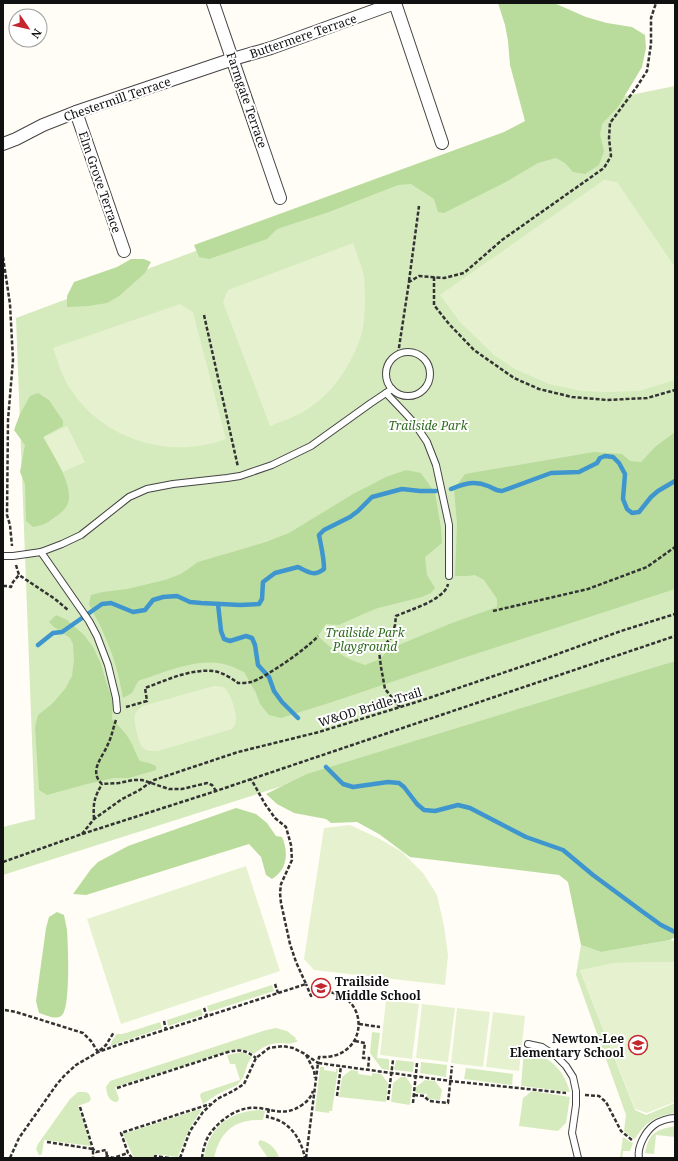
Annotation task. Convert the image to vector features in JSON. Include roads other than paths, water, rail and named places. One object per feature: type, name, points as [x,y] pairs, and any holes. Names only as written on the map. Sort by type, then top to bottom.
[{"type":"street","name":"Farmgate Terrace","points":[[213,3],[280,198]]},
{"type":"street","name":"Buttermere Terrace","points":[[233,59],[271,48],[395,3]]},
{"type":"street","points":[[395,3],[442,143]]},
{"type":"street","name":"Chestermill Terrace","points":[[3,144],[16,139],[43,124],[233,59]]},
{"type":"street","name":"Elm Grove Terrace","points":[[76,112],[124,252]]},
{"type":"lane","points":[[412,352],[419,354],[425,359],[429,365],[431,373],[427,387],[422,392],[415,396],[408,397],[400,395],[392,389],[388,384],[386,377],[386,370],[392,358],[398,354],[412,352]]},
{"type":"lane","points":[[3,556],[41,552],[62,544],[81,535],[129,497],[147,489],[173,484],[240,476],[272,465],[311,446],[392,389]]},
{"type":"lane","points":[[386,393],[405,413],[427,442],[436,465],[449,525],[449,576]]},
{"type":"lane","points":[[41,552],[83,612],[97,636],[108,665],[116,698],[117,710]]},
{"type":"lane","points":[[528,1044],[542,1047],[556,1056],[566,1066],[573,1077],[576,1105],[572,1133],[578,1158]]},
{"type":"lane","points":[[639,1158],[638,1153],[644,1137],[655,1125],[675,1118]]},
{"type":"waterway","points":[[451,489],[465,484],[478,483],[502,491],[551,473],[579,472],[597,463],[600,458],[605,456],[613,457],[619,463],[625,474],[623,499],[627,509],[632,513],[639,512],[651,497],[675,481]]},
{"type":"waterway","points":[[38,645],[53,633],[62,632],[102,604],[111,603],[133,612],[145,610],[153,600],[163,597],[177,596],[190,602],[240,605],[259,604],[262,599],[263,582],[275,573],[298,567],[314,573],[324,569],[319,535],[324,530],[350,517],[372,497],[402,489],[436,491]]},
{"type":"waterway","points":[[218,604],[221,631],[224,639],[230,641],[246,636],[252,638],[255,645],[258,665],[269,677],[274,691],[282,702],[298,718]]},
{"type":"waterway","points":[[326,767],[343,784],[353,787],[388,782],[399,783],[424,810],[435,811],[458,805],[470,808],[526,837],[563,850],[593,875],[643,912],[661,925],[675,932]]},
{"type":"place","name":"Trailside Middle School","points":[[321,988]]},
{"type":"place","name":"Newton-Lee Elementary School","points":[[638,1045]]},
{"type":"park label","name":"Trailside Park","points":[[428,425]]},
{"type":"park label","name":"Trailside Park Playground","points":[[365,639]]}]
